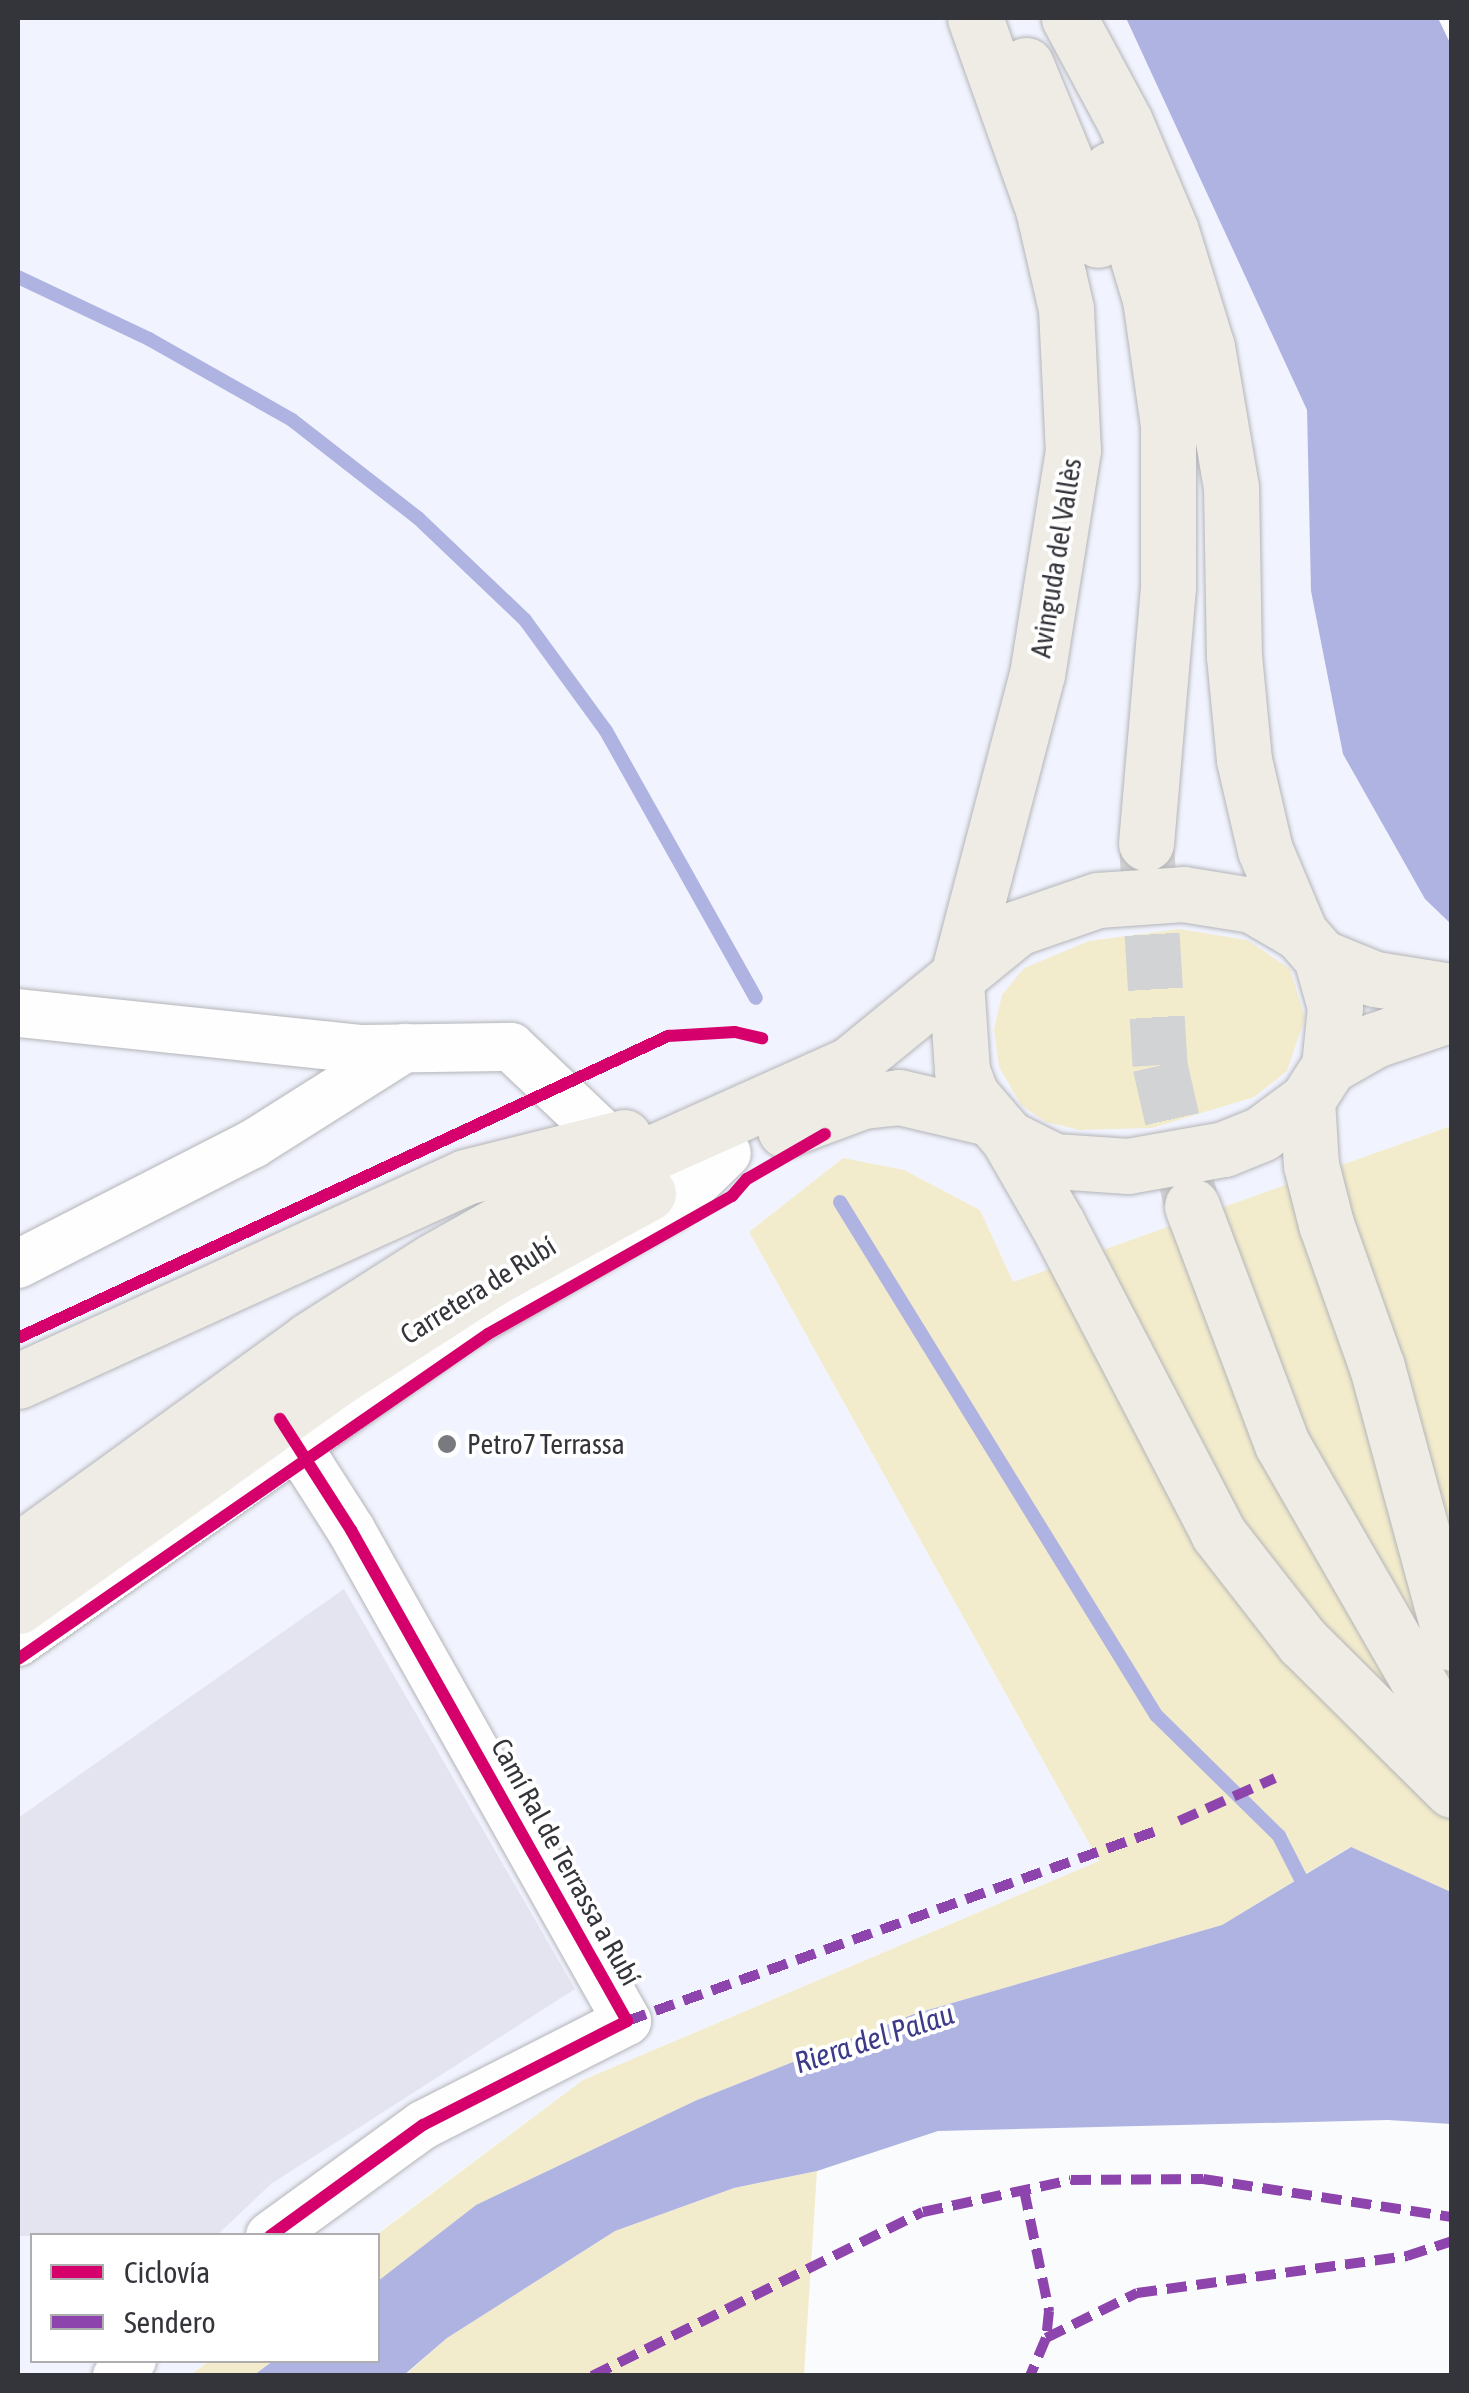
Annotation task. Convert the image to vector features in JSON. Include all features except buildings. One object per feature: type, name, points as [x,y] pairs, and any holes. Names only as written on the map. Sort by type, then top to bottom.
[{"type":"main road","name":"Avinguda del Vallès","points":[[963,992],[1033,691],[1074,450],[1074,381],[1062,292],[1042,209],[975,18]]},
{"type":"main road","points":[[997,18],[1033,76],[1091,213],[1117,313],[1135,434],[1149,758]]},
{"type":"main road","points":[[1050,18],[1116,183],[1150,299],[1168,425],[1168,586],[1149,758],[1146,843]]},
{"type":"main road","points":[[1069,18],[1125,122],[1171,232],[1208,346],[1230,487],[1234,656],[1244,760],[1265,850],[1311,945],[1335,1007],[1318,1083],[1311,1165],[1326,1224],[1396,1430],[1452,1643]]},
{"type":"main road","points":[[1452,991],[1374,979],[1311,945],[1252,905],[1143,894],[1098,900],[1017,928],[963,992],[971,1095],[998,1128],[1218,1533],[1259,1591],[1396,1701],[1452,1740]]},
{"type":"main road","name":"Carretera de Rubí","points":[[18,1606],[125,1524],[288,1431],[491,1278],[963,992]]},
{"type":"main road","points":[[998,1128],[1054,1160],[1128,1166],[1224,1149],[1261,1134],[1318,1083],[1375,1040],[1452,1014]]},
{"type":"main road","name":"Carretera de Rubí","points":[[18,1551],[309,1340],[433,1261],[522,1211],[721,1138],[864,1101],[899,1097],[998,1128]]},
{"type":"main road","points":[[18,1381],[465,1178],[609,1140],[721,1138]]},
{"type":"main road","points":[[1192,1206],[1206,1256],[1282,1444],[1396,1701],[1452,1790]]},
{"type":"main road","points":[[18,1582],[84,1538],[125,1524]]},
{"type":"street","points":[[18,1013],[405,1048],[510,1047],[609,1140]]},
{"type":"street","points":[[18,1264],[253,1144],[405,1048]]},
{"type":"street","points":[[18,1642],[288,1431]]},
{"type":"street","name":"Camí Ral de Terrassa a Rubí","points":[[274,2233],[423,2124],[628,2021],[288,1431]]},
{"type":"shaded area","points":[[18,18],[1126,18],[1307,410],[1311,591],[1425,899],[1451,924],[1451,1126],[1012,1283],[980,1210],[904,1170],[843,1158],[749,1232],[1099,1861],[583,2080],[378,2233],[30,2233],[30,2363],[206,2363],[189,2375],[18,2375]]},
{"type":"shaded area","points":[[1179,929],[1247,940],[1290,969],[1305,1018],[1287,1071],[1254,1097],[1152,1128],[1080,1130],[1046,1122],[1021,1105],[999,1067],[994,1029],[1002,995],[1024,968],[1089,941]]},
{"type":"shaded area","points":[[1451,1126],[1451,1892],[1350,1847],[1222,1925],[914,2014],[697,2100],[476,2205],[380,2279],[379,2233],[583,2080],[1099,1861],[749,1232],[843,1158],[904,1170],[980,1210],[1013,1282]]},
{"type":"shaded area","points":[[817,2171],[804,2375],[404,2376],[447,2338],[615,2231],[734,2188]]},
{"type":"shaded area","points":[[206,2363],[270,2363],[254,2375],[189,2376]]},
{"type":"water","points":[[1126,18],[1438,18],[1451,45],[1451,924],[1425,899],[1343,754],[1311,591],[1307,410]]},
{"type":"water","name":"Riera del Palau","points":[[1351,1847],[1451,1892],[1451,2124],[1388,2120],[938,2131],[817,2171],[734,2188],[615,2231],[447,2338],[404,2375],[254,2375],[270,2363],[380,2363],[380,2279],[476,2205],[697,2100],[914,2014],[1222,1925]]},
{"type":"waterway","points":[[18,277],[149,339],[292,420],[418,518],[525,620],[606,731],[756,998]]},
{"type":"waterway","points":[[840,1202],[1156,1715],[1279,1836],[1308,1893]]},
{"type":"tunnel","points":[[1147,851],[1160,1065],[1191,1201]]},
{"type":"marked path","points":[[1179,1821],[1275,1778]]},
{"type":"marked path","points":[[627,2021],[1156,1831]]},
{"type":"marked path","points":[[592,2376],[923,2212],[1071,2180],[1203,2179],[1452,2217]]},
{"type":"marked path","points":[[1024,2190],[1049,2311],[1046,2338],[1030,2376]]},
{"type":"marked path","points":[[1046,2338],[1137,2293],[1407,2256],[1452,2241]]},
{"type":"cycle path","points":[[18,1338],[668,1036],[735,1032],[762,1038]]},
{"type":"cycle path","points":[[18,1659],[488,1334],[732,1196],[747,1179],[825,1134]]},
{"type":"cycle path","points":[[274,2233],[423,2125],[627,2021],[351,1530],[280,1419]]},
{"type":"place","name":"Petro7 Terrassa","points":[[447,1444]]}]
